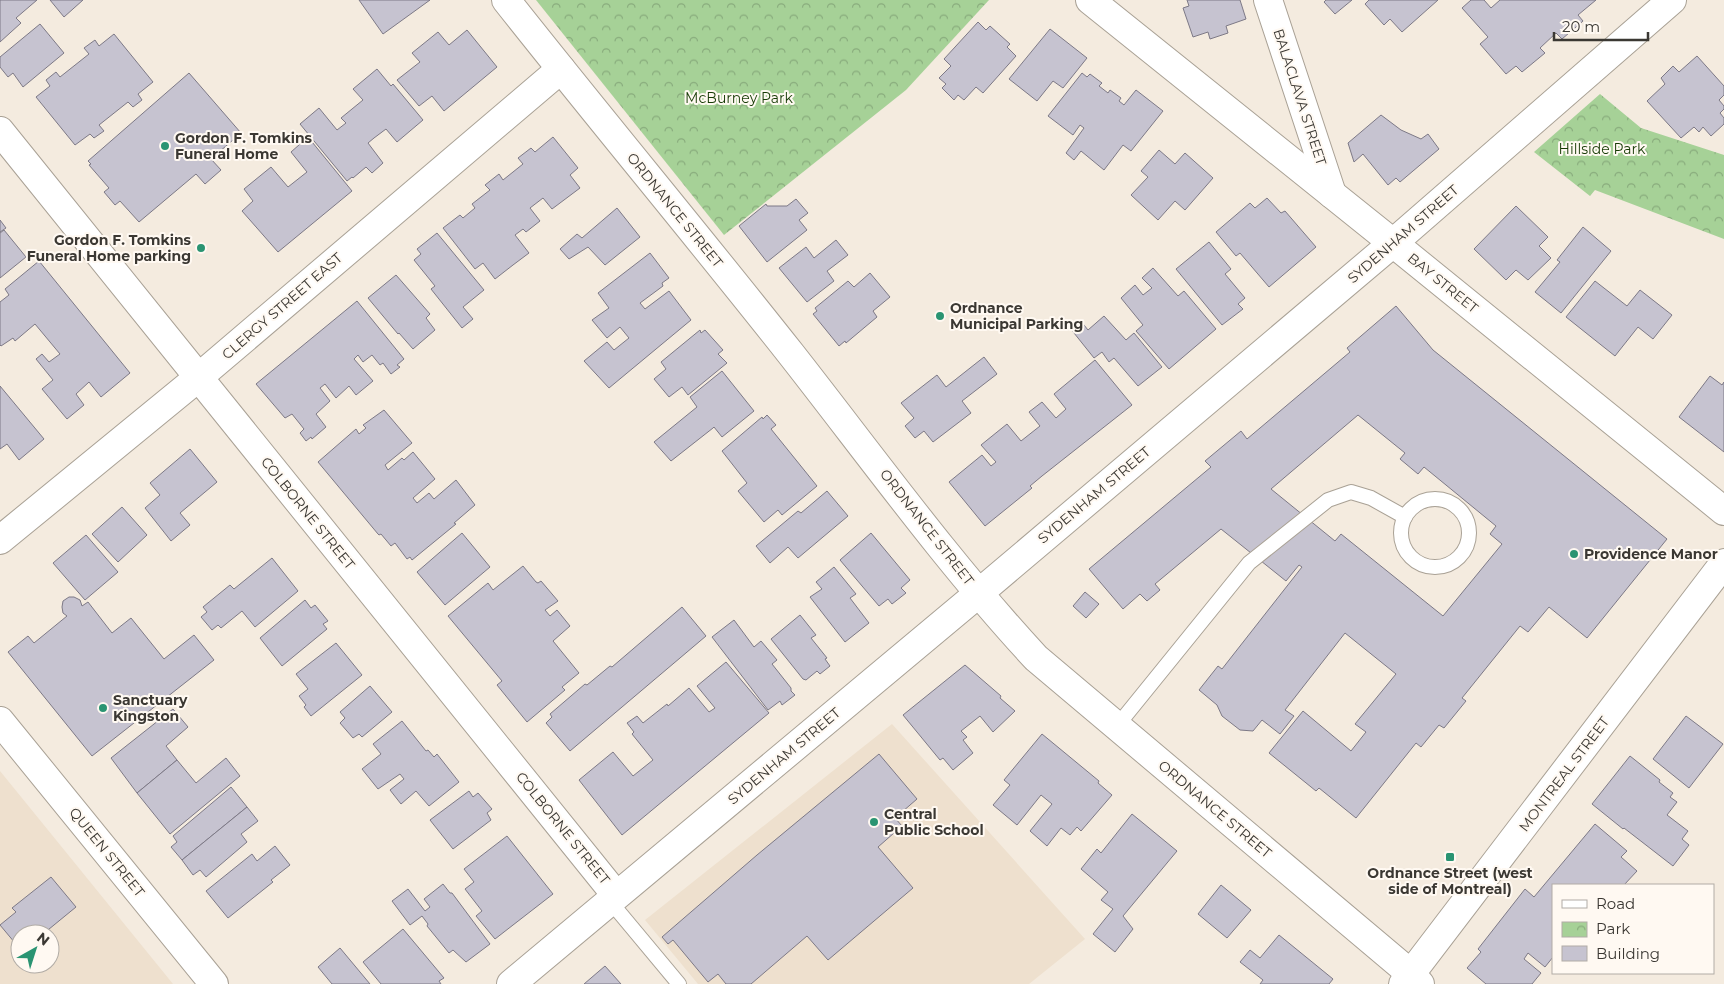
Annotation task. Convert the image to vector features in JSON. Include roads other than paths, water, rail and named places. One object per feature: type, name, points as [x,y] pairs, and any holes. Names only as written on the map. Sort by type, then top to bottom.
[{"type":"street","name":"ORDNANCE STREET","points":[[506,0],[711,254],[1000,619],[1036,658],[1411,981]]},
{"type":"street","name":"BAY STREET","points":[[1090,0],[1724,511]]},
{"type":"street","name":"BALACLAVA STREET","points":[[1268,0],[1332,194]]},
{"type":"street","name":"SYDENHAM STREET","points":[[511,984],[979,593],[1393,243],[1672,0]]},
{"type":"street","name":"CLERGY STREET EAST","points":[[0,540],[199,377],[561,69]]},
{"type":"street","name":"COLBORNE STREET","points":[[0,131],[199,377],[613,898]]},
{"type":"street","name":"MONTREAL STREET","points":[[1411,981],[1724,563]]},
{"type":"street","name":"QUEEN STREET","points":[[0,720],[214,984]]},
{"type":"lane","points":[[1117,726],[1249,563],[1328,500],[1351,492],[1372,498],[1405,517]]},
{"type":"lane","points":[[1443,500],[1454,505],[1468,523],[1467,546],[1452,563],[1430,567],[1420,563],[1411,557],[1403,543],[1402,527],[1405,517],[1412,508],[1421,502],[1443,500]]},
{"type":"lane","points":[[613,898],[679,984]]},
{"type":"place","name":"Gordon F. Tomkins Funeral Home","points":[[165,146]]},
{"type":"place","name":"Gordon F. Tomkins Funeral Home parking","points":[[201,248]]},
{"type":"place","name":"Ordnance Municipal Parking","points":[[940,316]]},
{"type":"place","name":"Providence Manor","points":[[1574,554]]},
{"type":"place","name":"Sanctuary Kingston","points":[[103,708]]},
{"type":"place","name":"Central Public School","points":[[874,822]]},
{"type":"place","name":"Ordnance Street (west side of Montreal)","points":[[1450,857]]},
{"type":"park label","name":"McBurney Park","points":[[739,98]]},
{"type":"park label","name":"Hillside Park","points":[[1602,149]]}]
